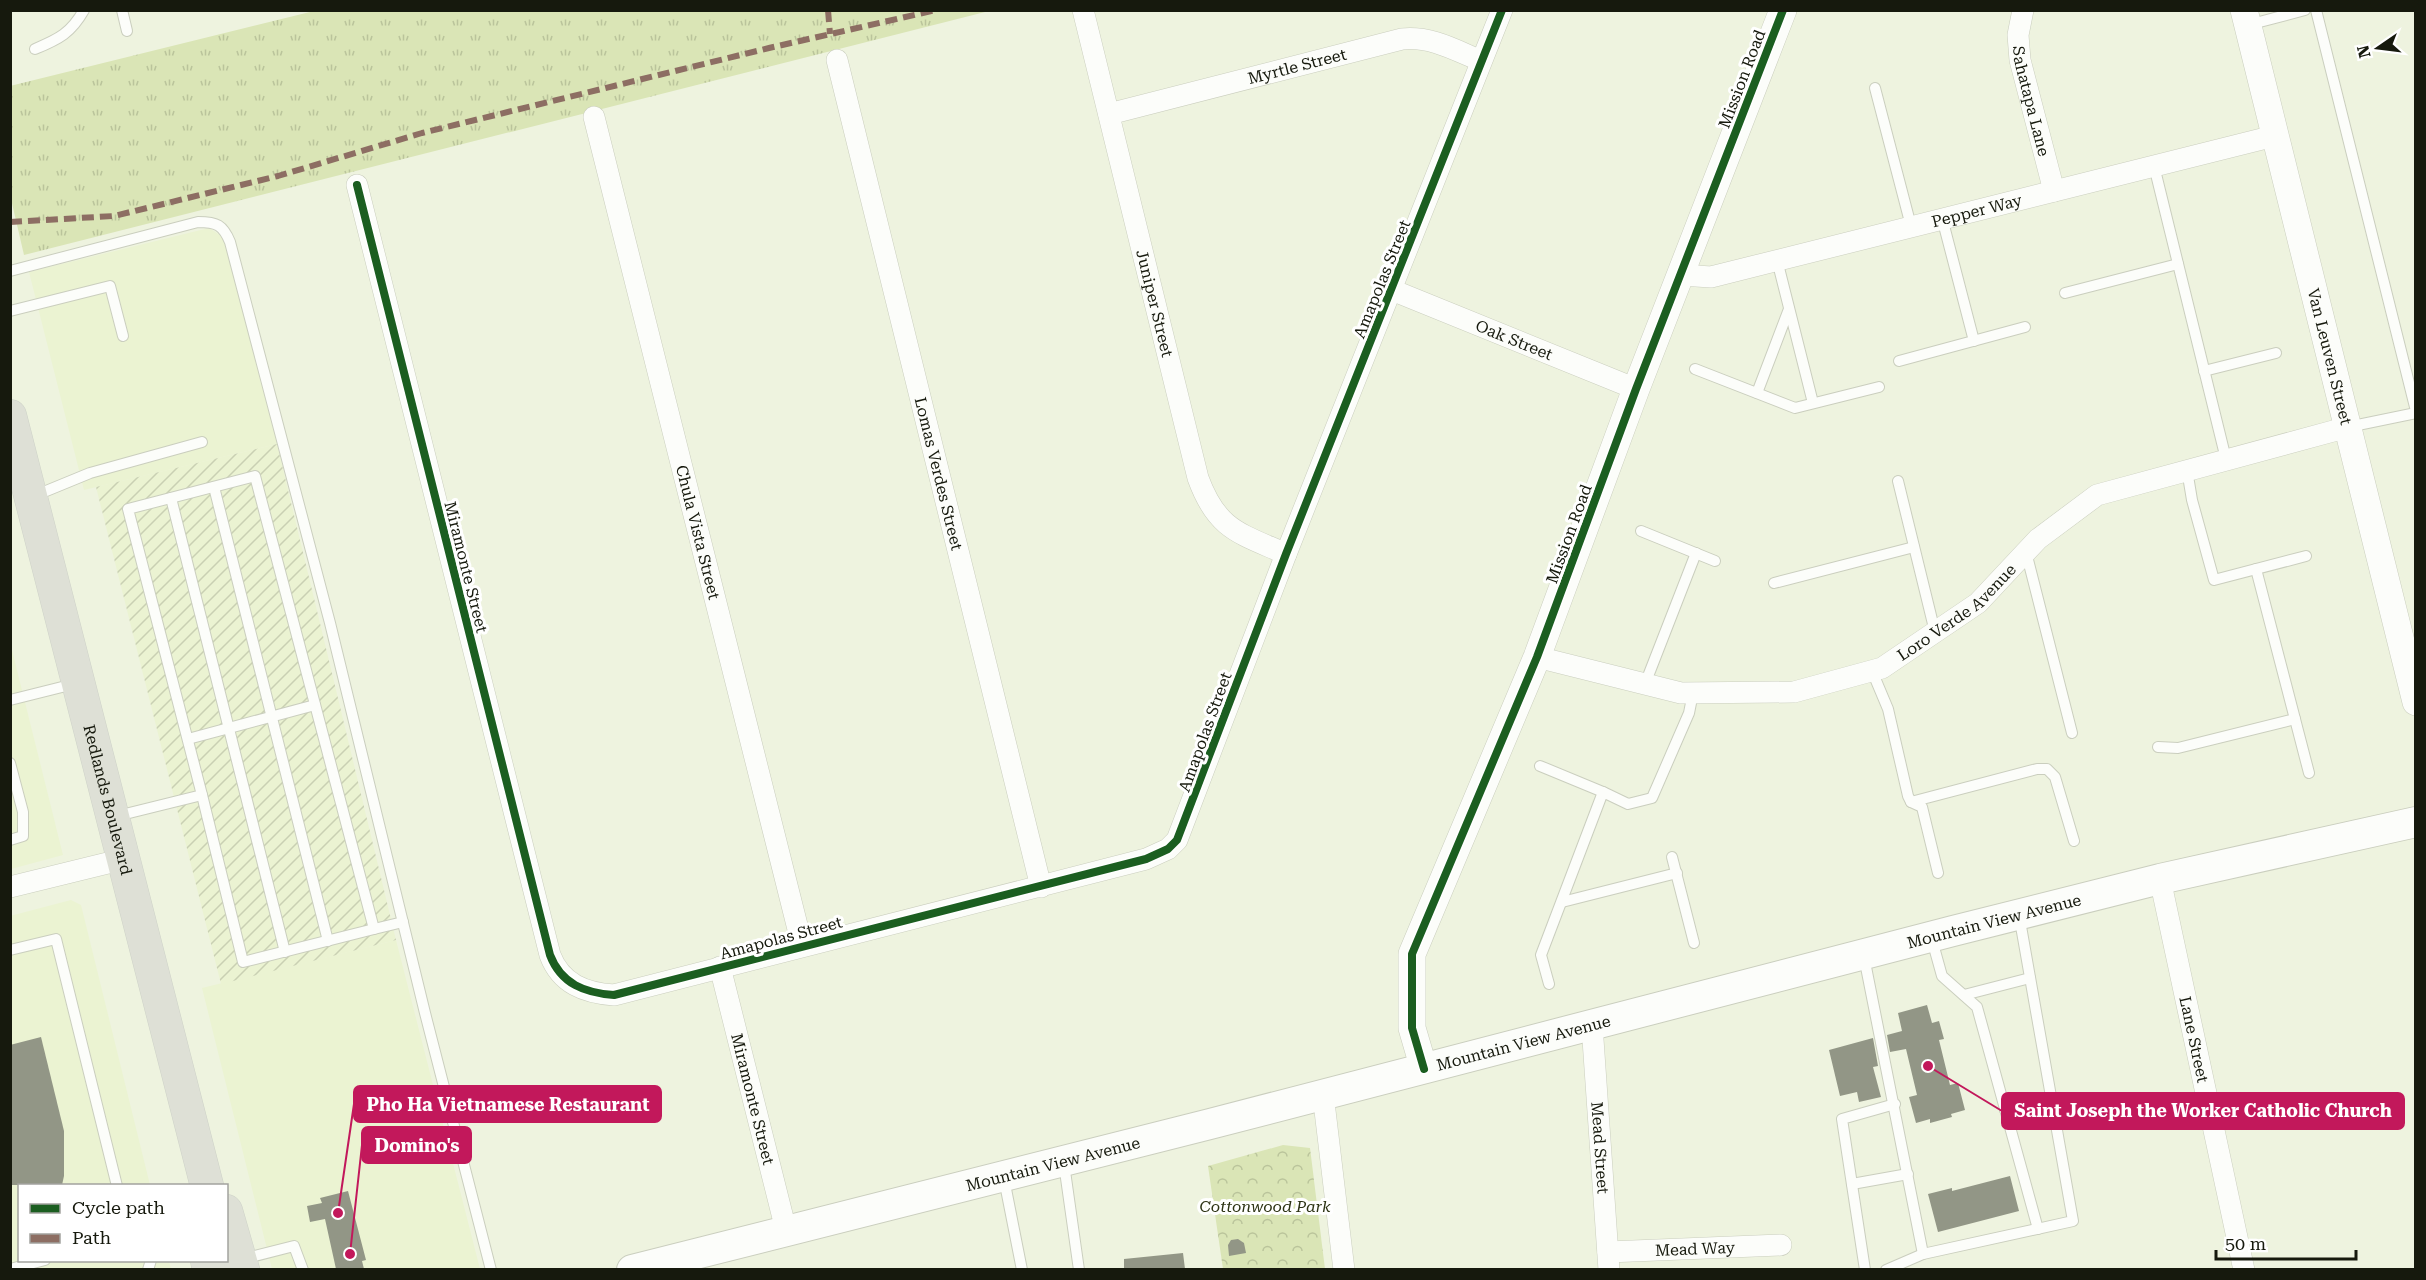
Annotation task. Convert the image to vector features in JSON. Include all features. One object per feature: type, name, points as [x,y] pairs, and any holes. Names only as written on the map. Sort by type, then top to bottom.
[{"type":"main road","name":"Redlands Boulevard","points":[[10,416],[21,500],[79,683],[205,1184]]},
{"type":"main road","name":"Mountain View Avenue","points":[[650,1267],[786,1230],[1424,1069],[1931,936],[2160,879],[2415,822]]},
{"type":"main road","points":[[228,1218],[241,1265]]},
{"type":"street","name":"Juniper Street","points":[[1083,10],[1198,478],[1205,496],[1224,523],[1235,531],[1286,554]]},
{"type":"street","name":"Amapolas Street","points":[[550,955],[562,977],[579,988],[594,994],[614,995],[802,945],[1041,887],[1146,859],[1168,849],[1177,840],[1286,554],[1502,10]]},
{"type":"street","name":"Mission Road","points":[[1424,1069],[1412,1028],[1412,954],[1537,657],[1636,388],[1783,10]]},
{"type":"street","name":"Sahatapa Lane","points":[[2023,10],[2018,35],[2020,60],[2054,191]]},
{"type":"street","name":"Van Leuven Street","points":[[2246,18],[2415,702]]},
{"type":"street","name":"Myrtle Street","points":[[1109,114],[1402,39],[1430,40],[1481,61]]},
{"type":"street","name":"Lomas Verdes Street","points":[[837,60],[1041,887]]},
{"type":"street","name":"Chula Vista Street","points":[[594,117],[802,945]]},
{"type":"street","name":"Pepper Way","points":[[1681,275],[1711,277],[2274,136]]},
{"type":"street","name":"Miramonte Street","points":[[357,185],[550,955]]},
{"type":"street","name":"Oak Street","points":[[1392,290],[1636,388]]},
{"type":"street","name":"Loro Verde Avenue","points":[[1537,657],[1681,693],[1794,692],[1872,671],[1882,668],[1978,603],[2038,539],[2097,495],[2348,427]]},
{"type":"street","points":[[10,887],[124,859]]},
{"type":"street","name":"Lane Street","points":[[2160,879],[2244,1269]]},
{"type":"street","name":"Miramonte Street","points":[[720,968],[786,1230]]},
{"type":"street","name":"Mead Street","points":[[1592,1025],[1608,1261]]},
{"type":"street","points":[[1323,1094],[1344,1269]]},
{"type":"street","name":"Mead Way","points":[[1608,1261],[1781,1245]]},
{"type":"lane","points":[[35,49],[62,38],[77,23],[84,10]]},
{"type":"lane","points":[[122,10],[127,31]]},
{"type":"lane","points":[[2246,18],[2305,10]]},
{"type":"lane","points":[[2316,10],[2415,412],[2348,427]]},
{"type":"lane","points":[[1875,88],[1911,226]]},
{"type":"lane","points":[[2154,166],[2226,459]]},
{"type":"lane","points":[[1942,218],[1974,341]]},
{"type":"lane","points":[[10,271],[198,222],[212,222],[225,229],[330,623],[491,1269]]},
{"type":"lane","points":[[1777,260],[1813,404]]},
{"type":"lane","points":[[2065,293],[2178,264]]},
{"type":"lane","points":[[10,311],[110,286],[123,336]]},
{"type":"lane","points":[[1756,393],[1790,309]]},
{"type":"lane","points":[[1899,361],[2025,327]]},
{"type":"lane","points":[[2204,371],[2276,352]]},
{"type":"lane","points":[[1695,369],[1795,408],[1879,387]]},
{"type":"lane","points":[[21,500],[90,473],[202,442]]},
{"type":"lane","points":[[2187,470],[2192,500],[2214,580],[2306,556]]},
{"type":"lane","points":[[374,929],[255,476],[128,509],[243,962],[403,922]]},
{"type":"lane","points":[[1898,481],[1935,632]]},
{"type":"lane","points":[[214,487],[328,941]]},
{"type":"lane","points":[[171,498],[285,952]]},
{"type":"lane","points":[[1641,531],[1715,561]]},
{"type":"lane","points":[[1774,583],[1914,547]]},
{"type":"lane","points":[[2026,552],[2072,734]]},
{"type":"lane","points":[[1645,684],[1696,553]]},
{"type":"lane","points":[[2256,569],[2309,773]]},
{"type":"lane","points":[[1872,671],[1888,709],[1911,802]]},
{"type":"lane","points":[[10,700],[79,683]]},
{"type":"lane","points":[[1540,766],[1628,804],[1652,798],[1689,713],[1694,693]]},
{"type":"lane","points":[[188,739],[315,705]]},
{"type":"lane","points":[[2157,747],[2178,748],[2295,719]]},
{"type":"lane","points":[[10,763],[25,823],[23,836],[10,840]]},
{"type":"lane","points":[[1911,802],[2037,769],[2047,770],[2055,777],[2074,841]]},
{"type":"lane","points":[[1548,984],[1541,955],[1603,792]]},
{"type":"lane","points":[[114,817],[202,795]]},
{"type":"lane","points":[[1911,802],[1922,807],[1938,873]]},
{"type":"lane","points":[[1672,856],[1694,943]]},
{"type":"lane","points":[[1562,902],[1677,873]]},
{"type":"lane","points":[[1886,1269],[1923,1254],[2073,1221],[2019,914]]},
{"type":"lane","points":[[1931,936],[1942,976],[1977,1007],[2038,1229]]},
{"type":"lane","points":[[10,950],[56,939],[117,1184]]},
{"type":"lane","points":[[1863,954],[1895,1104],[1923,1254]]},
{"type":"lane","points":[[1964,995],[2030,978]]},
{"type":"lane","points":[[2005,1110],[2051,1097]]},
{"type":"lane","points":[[1865,1269],[1842,1119],[1895,1104]]},
{"type":"lane","points":[[1063,1161],[1079,1269]]},
{"type":"lane","points":[[1852,1184],[1908,1174]]},
{"type":"lane","points":[[1003,1176],[1022,1269]]},
{"type":"lane","points":[[241,1265],[294,1246],[303,1269]]},
{"type":"lane","points":[[10,1269],[37,1262]]},
{"type":"shaded area","points":[[209,228],[223,237],[277,444],[84,490],[29,272]]},
{"type":"shaded area","points":[[277,444],[396,940],[221,984],[96,487]]},
{"type":"shaded area","points":[[10,642],[63,855],[11,869],[10,869]]},
{"type":"shaded area","points":[[71,900],[81,905],[150,1184],[18,1184],[18,1262],[169,1262],[171,1269],[11,1269],[10,916]]},
{"type":"shaded area","points":[[396,940],[480,1269],[272,1269],[202,988]]},
{"type":"green space","points":[[993,10],[24,255],[11,199],[10,86],[314,11]]},
{"type":"green space","name":"Cottonwood Park","points":[[1283,1145],[1310,1148],[1325,1269],[1223,1269],[1208,1166]]},
{"type":"building","points":[[1927,1005],[1932,1023],[1939,1021],[1944,1039],[1939,1040],[1950,1085],[1958,1083],[1965,1110],[1951,1114],[1952,1117],[1930,1123],[1930,1119],[1916,1123],[1909,1097],[1917,1095],[1906,1049],[1890,1052],[1887,1035],[1902,1031],[1898,1013]]},
{"type":"building","points":[[41,1037],[64,1131],[62,1184],[10,1185],[10,1045]]},
{"type":"building","points":[[1873,1038],[1878,1066],[1873,1067],[1881,1097],[1859,1102],[1857,1092],[1840,1096],[1829,1050]]},
{"type":"building","points":[[2010,1176],[2019,1211],[1938,1232],[1928,1194],[1952,1188],[1952,1191]]},
{"type":"building","points":[[348,1191],[366,1260],[362,1261],[364,1269],[336,1269],[325,1219],[310,1222],[307,1206],[322,1203],[320,1198]]},
{"type":"building","points":[[1238,1239],[1244,1243],[1246,1253],[1229,1256],[1228,1245],[1231,1240]]},
{"type":"building","points":[[1183,1253],[1185,1269],[1124,1269],[1124,1259]]},
{"type":"marked path","points":[[828,10],[830,34]]},
{"type":"marked path","points":[[10,222],[114,216],[278,176],[422,133],[769,48],[936,10]]},
{"type":"cycle path","points":[[357,185],[550,955],[567,980],[593,992],[614,995],[1146,859],[1168,849],[1177,840],[1286,554],[1502,10]]},
{"type":"cycle path","points":[[1424,1069],[1412,1028],[1412,954],[1537,657],[1636,389],[1783,10]]},
{"type":"place","name":"Saint Joseph the Worker Catholic Church","points":[[1928,1066]]},
{"type":"place","name":"Pho Ha Vietnamese Restaurant","points":[[338,1213]]},
{"type":"place","name":"Domino's","points":[[350,1254]]}]
